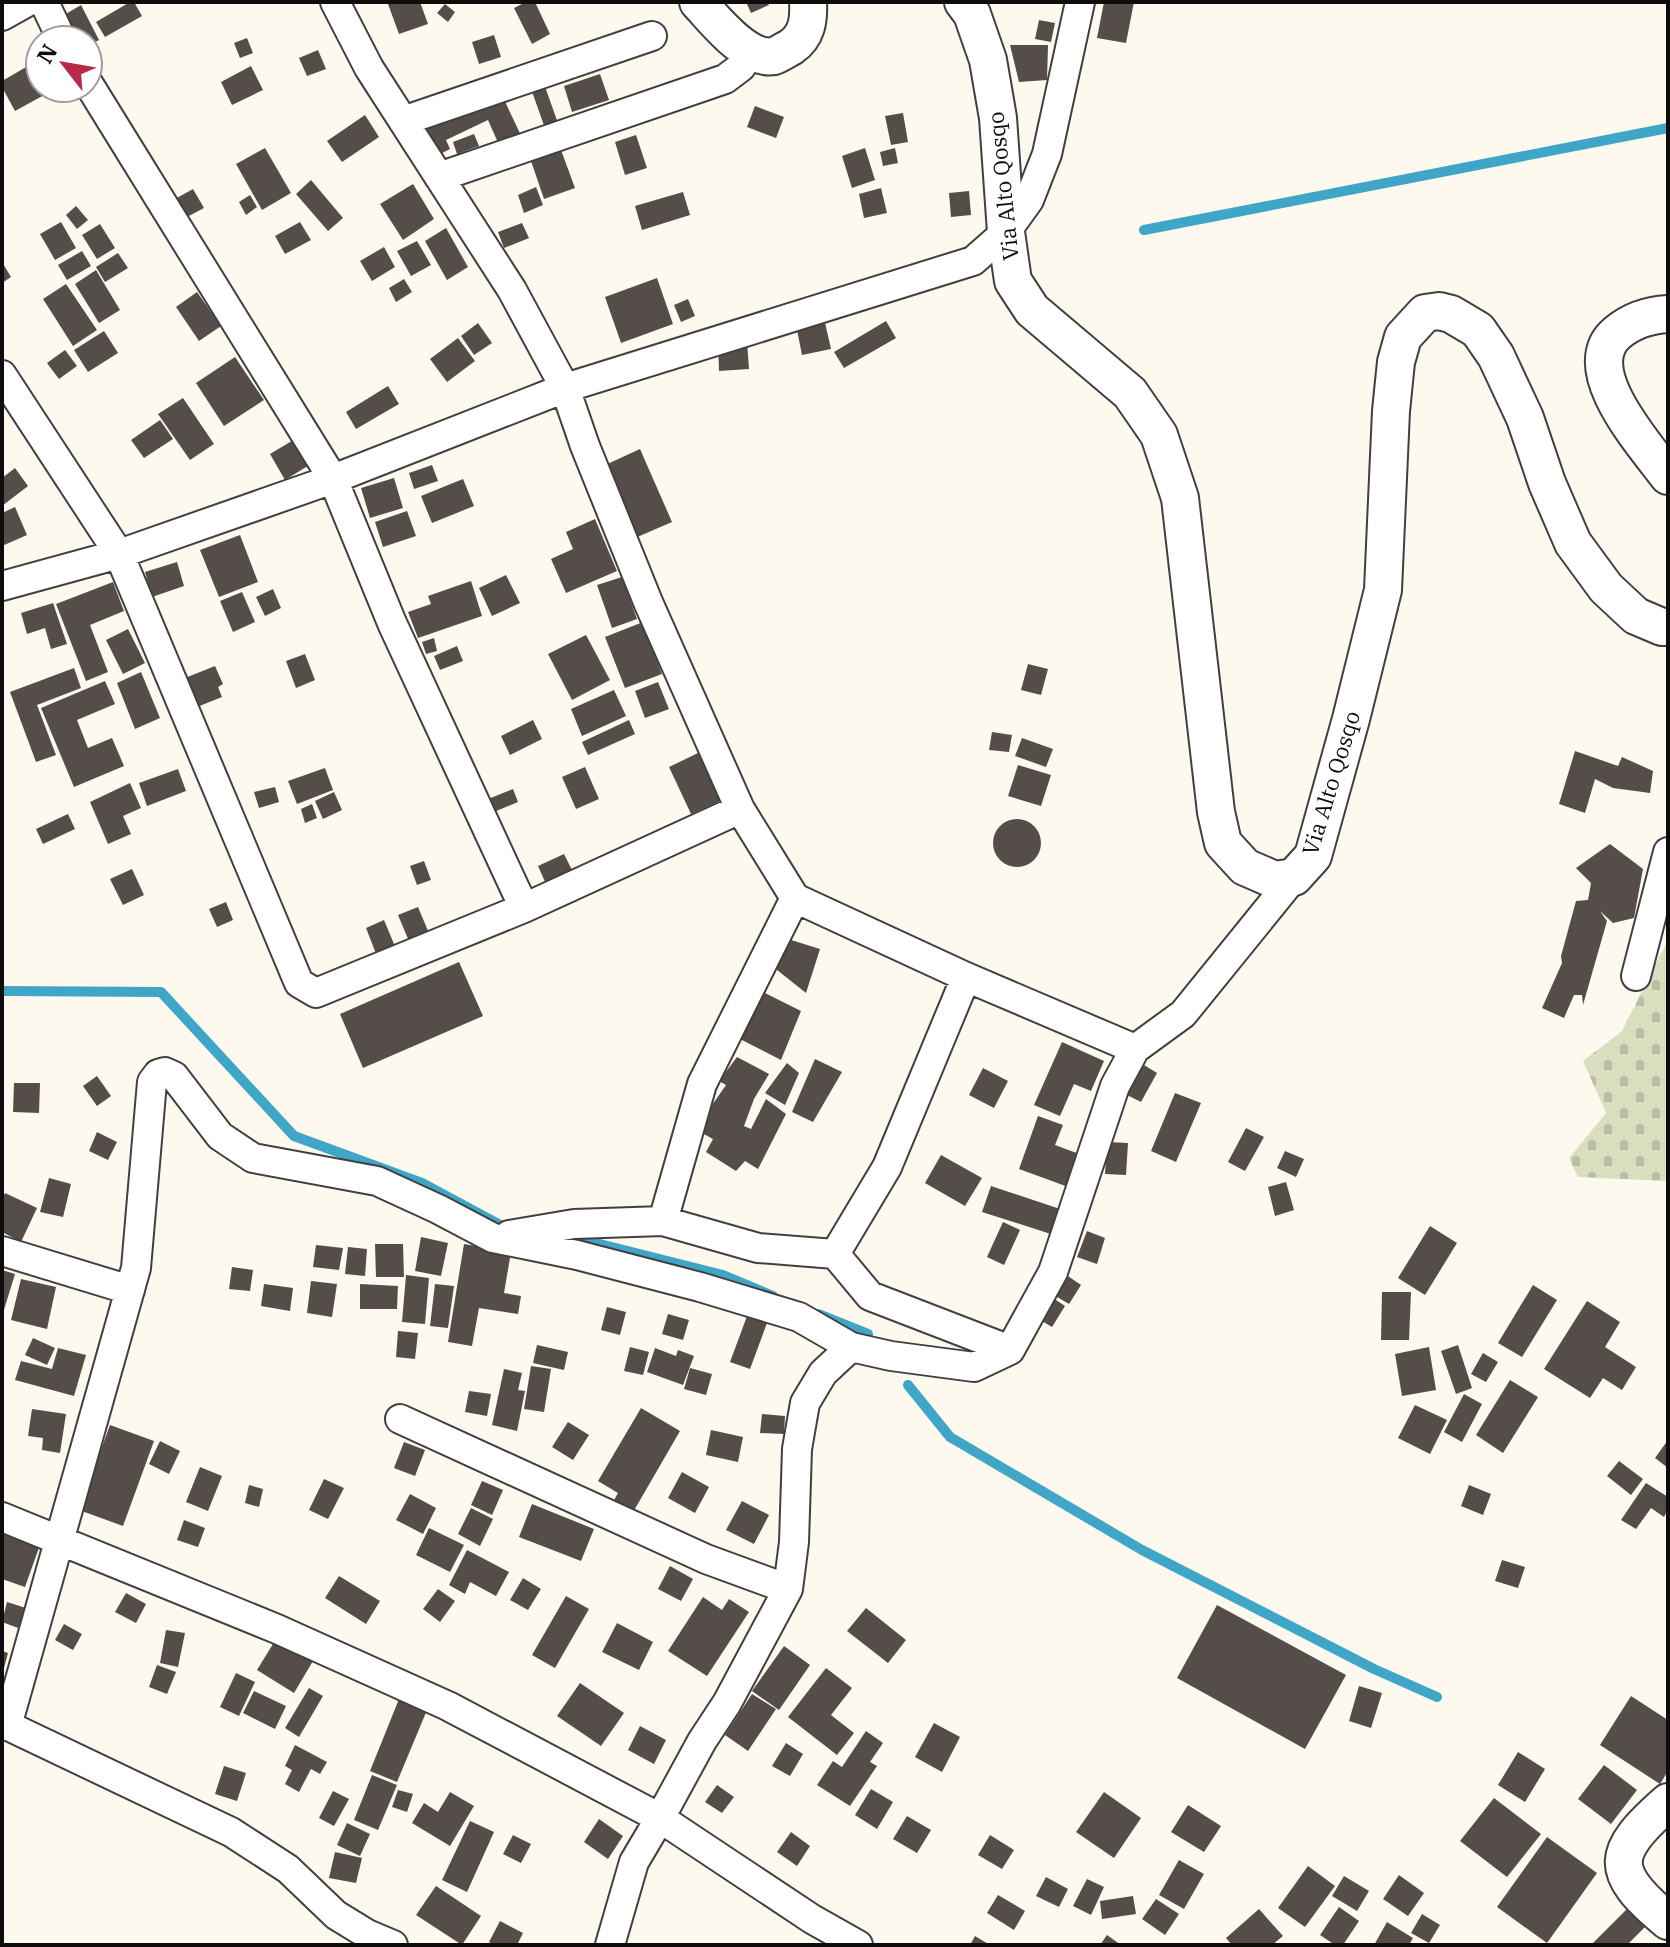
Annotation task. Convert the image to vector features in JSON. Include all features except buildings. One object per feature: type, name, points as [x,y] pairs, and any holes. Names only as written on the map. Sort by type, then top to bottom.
[{"type":"street","points":[[2,16],[27,2]]},
{"type":"street","points":[[44,2],[54,24]]},
{"type":"street","points":[[335,2],[369,68],[512,290],[565,388],[648,602],[740,809],[795,898],[966,977],[1135,1049]]},
{"type":"street","points":[[698,2],[750,52],[774,56],[793,45],[802,35],[809,21],[808,2]]},
{"type":"street","name":"Via Alto Qosqo","points":[[963,2],[972,14],[988,60],[998,118],[1006,232],[1013,281],[1032,310],[1130,393],[1159,435],[1180,498],[1216,812],[1223,843],[1245,867],[1275,880],[1294,877],[1313,856],[1383,590],[1396,362],[1403,337],[1425,313],[1439,311],[1451,314],[1478,330],[1496,356],[1525,418],[1547,483],[1573,543],[1606,588],[1636,616],[1668,627]]},
{"type":"street","points":[[2,586],[119,554],[333,479],[565,388],[973,261],[1006,232],[1029,200],[1047,154],[1080,2]]},
{"type":"street","points":[[403,121],[652,36]]},
{"type":"street","points":[[439,177],[725,79],[741,67],[750,52]]},
{"type":"street","points":[[101,104],[333,479],[392,623],[524,908]]},
{"type":"street","points":[[1668,314],[1628,324],[1611,338],[1602,357],[1605,379],[1619,405],[1668,476]]},
{"type":"street","points":[[2,375],[119,554],[299,983],[316,993],[524,908],[740,809]]},
{"type":"street","points":[[1636,976],[1668,852]]},
{"type":"street","points":[[393,1945],[336,1915],[288,1869],[231,1832],[4,1724],[136,1268],[152,1082],[158,1074],[165,1072],[174,1076],[220,1136],[253,1158],[377,1181],[493,1238],[577,1255],[799,1317],[851,1347],[891,1356],[974,1367],[1010,1350],[1053,1272],[1115,1086],[1135,1049],[1183,1014],[1294,877]]},
{"type":"street","points":[[663,1221],[702,1084],[795,898]]},
{"type":"street","points":[[835,1254],[887,1167],[966,977]]},
{"type":"street","points":[[493,1238],[574,1224],[663,1221],[758,1248],[835,1254],[870,1296],[1010,1350]]},
{"type":"street","points":[[2,1251],[130,1290]]},
{"type":"street","points":[[610,1945],[634,1862],[727,1703],[788,1589],[794,1542],[797,1449],[805,1403],[823,1373],[851,1347]]},
{"type":"street","points":[[400,1419],[706,1559],[788,1589]]},
{"type":"street","points":[[2,1517],[277,1629],[448,1706],[660,1818],[812,1919],[858,1945]]},
{"type":"street","points":[[1668,1802],[1639,1828],[1625,1848],[1623,1870],[1634,1889],[1668,1921]]},
{"type":"green space","points":[[1668,940],[1668,1181],[1578,1177],[1569,1158],[1606,1113],[1583,1061],[1622,1031]]},
{"type":"waterway","points":[[1144,230],[1668,128]]},
{"type":"waterway","points":[[2,991],[161,992],[294,1136],[422,1183],[500,1225]]},
{"type":"waterway","points":[[576,1238],[723,1275],[773,1296]]},
{"type":"waterway","points":[[818,1314],[868,1334]]},
{"type":"waterway","points":[[908,1385],[950,1437],[1142,1550],[1374,1669],[1437,1697]]}]
